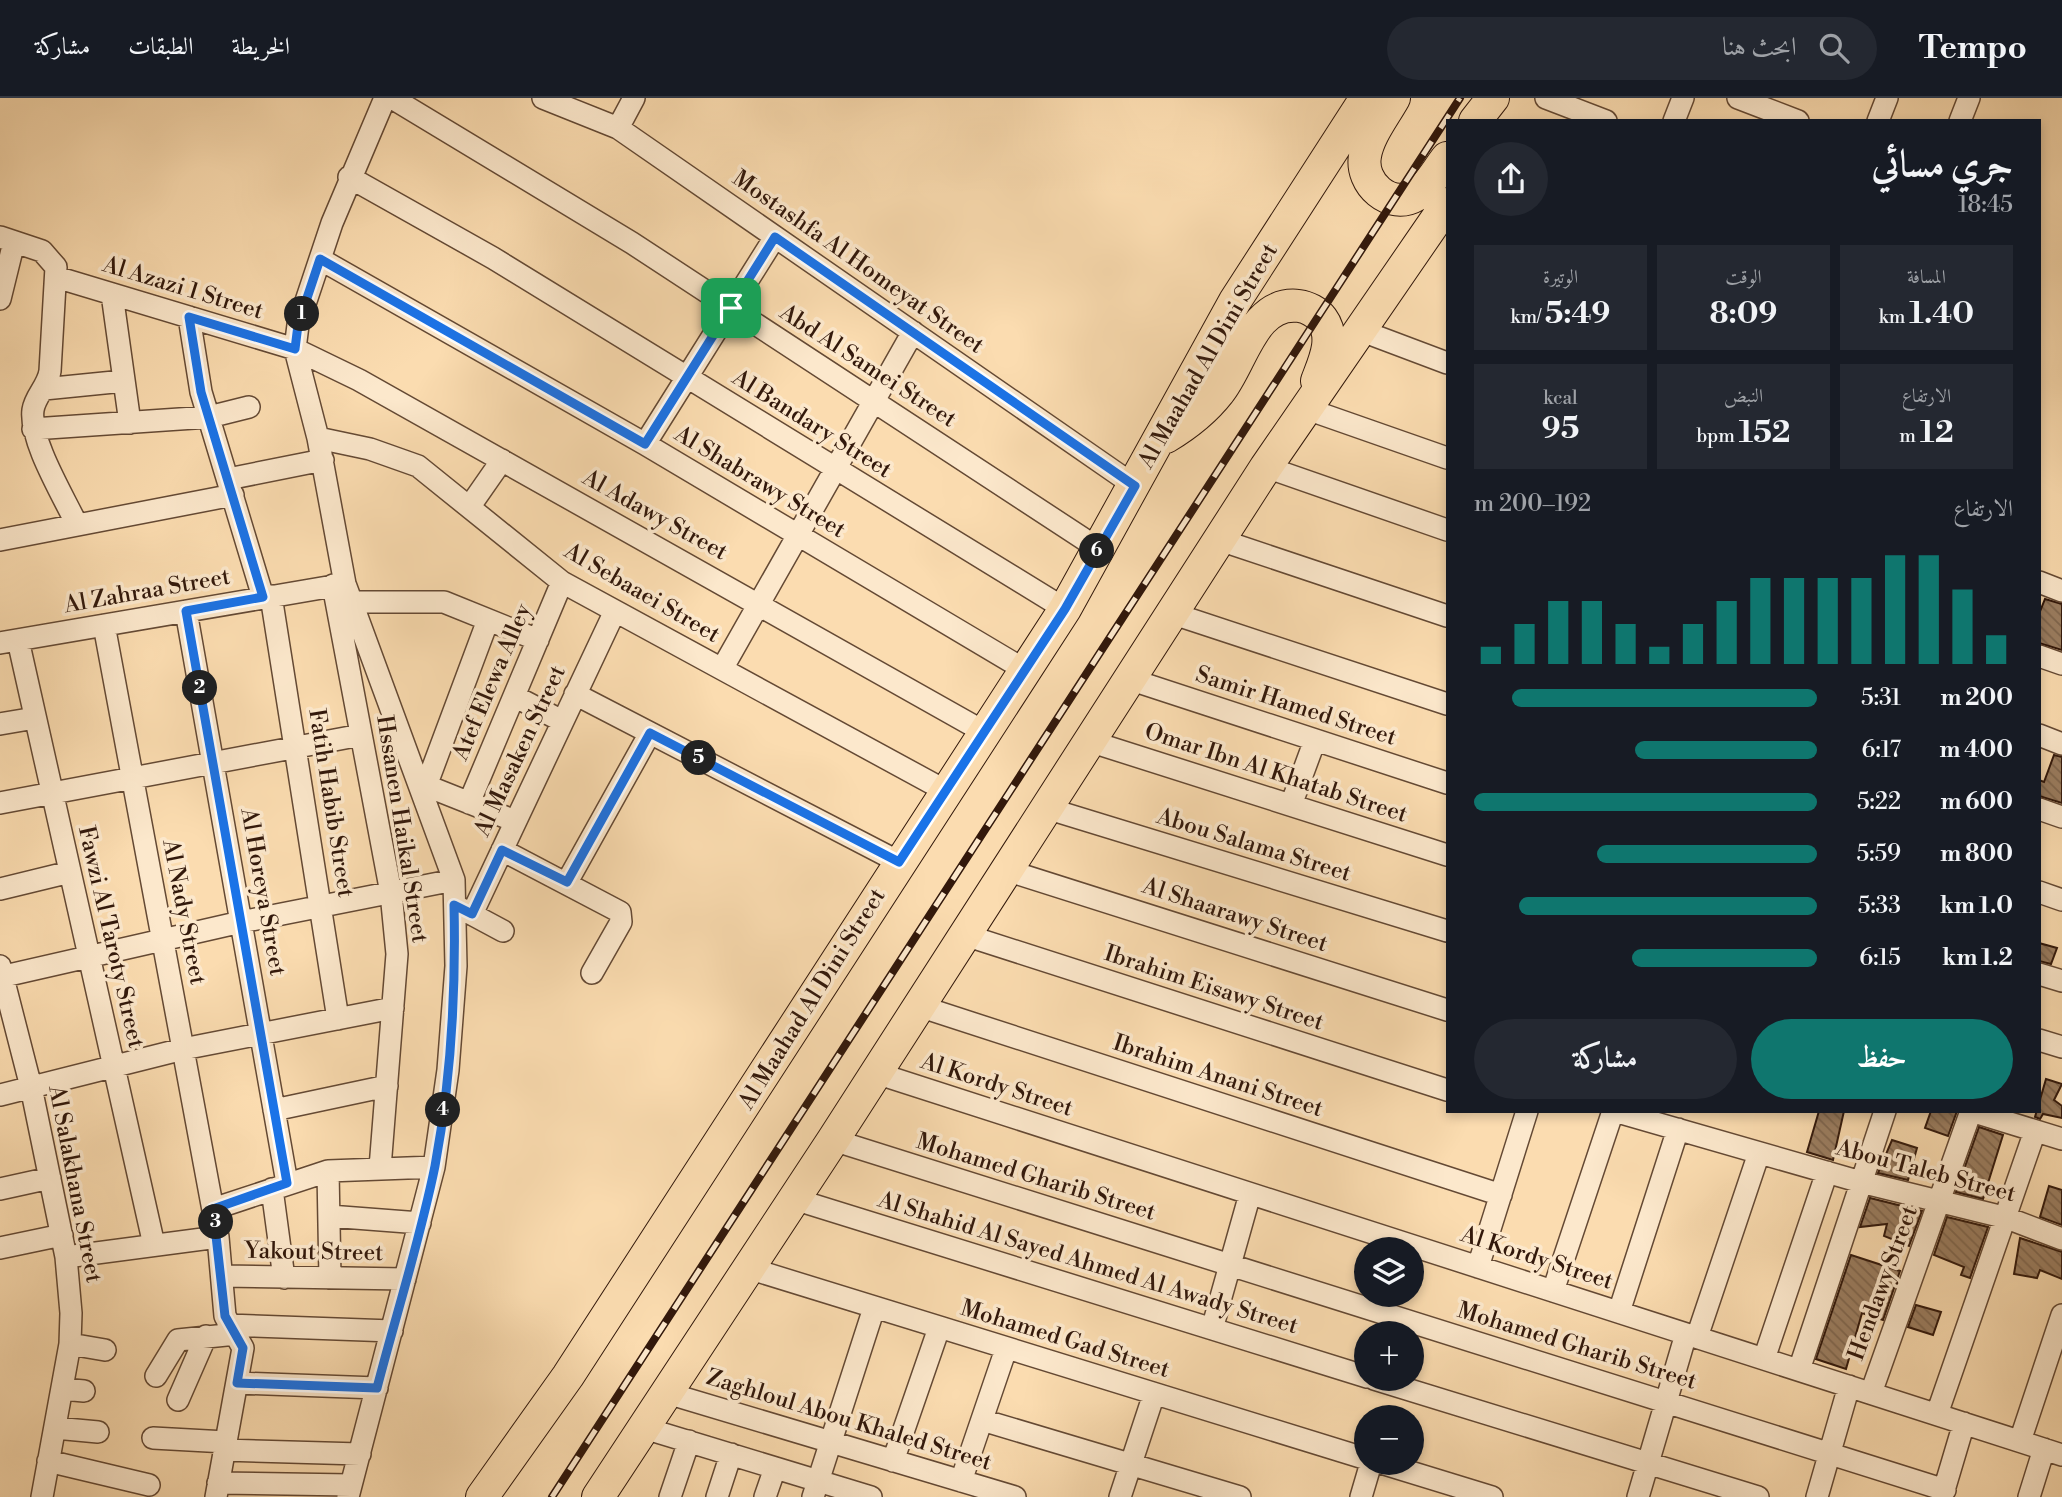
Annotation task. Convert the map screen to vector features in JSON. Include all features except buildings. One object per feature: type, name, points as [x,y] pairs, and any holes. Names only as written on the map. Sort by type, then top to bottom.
[{"type":"main road","name":"Al Maahad Al Dini Street","points":[[482,1497],[583,1354],[1065,609],[1235,300],[1366,98]]},
{"type":"main road","points":[[1394,98],[1367,146],[1365,172],[1371,184],[1380,193],[1405,199],[1426,186],[1446,159]]},
{"type":"main road","points":[[1477,119],[1493,98]]},
{"type":"main road","points":[[1501,119],[1513,98]]},
{"type":"main road","points":[[598,1497],[833,1140],[1266,467],[1446,205]]},
{"type":"main road","points":[[1159,442],[1181,428],[1221,391],[1257,327],[1265,317],[1283,307],[1304,307],[1312,310],[1322,319],[1328,333],[1328,349],[1307,409]]},
{"type":"street","points":[[217,1490],[349,1491],[435,1167],[449,1070],[463,909],[425,790],[343,590],[323,460],[295,349],[298,325],[349,177],[385,98]]},
{"type":"street","name":"Abd Al Samei Street","points":[[391,98],[632,243],[1099,549]]},
{"type":"street","name":"Mostashfa Al Homeyat Street","points":[[543,98],[618,128],[1135,486]]},
{"type":"street","points":[[618,128],[634,98]]},
{"type":"street","points":[[1546,98],[1601,119]]},
{"type":"street","points":[[1675,119],[1683,98]]},
{"type":"street","points":[[1738,98],[1795,114]]},
{"type":"street","points":[[1879,119],[1887,98]]},
{"type":"street","points":[[1961,119],[1969,98]]},
{"type":"street","name":"Al Bandary Street","points":[[349,177],[493,258],[1065,609]]},
{"type":"street","points":[[645,444],[775,237]]},
{"type":"street","points":[[0,299],[7,239],[41,250],[50,257],[56,277],[50,371],[33,408],[33,429],[77,525]]},
{"type":"street","name":"Al Shabrawy Street","points":[[320,259],[645,444],[1025,670]]},
{"type":"street","name":"Al Azazi 1 Street","points":[[56,277],[295,349]]},
{"type":"street","points":[[112,294],[130,423]]},
{"type":"street","name":"Fatih Habib Street","points":[[189,317],[195,361],[209,417],[267,597],[295,747],[338,1018]]},
{"type":"street","points":[[1362,331],[1446,363]]},
{"type":"street","points":[[722,669],[913,332]]},
{"type":"street","name":"Al Adawy Street","points":[[295,349],[359,380],[760,603],[986,733]]},
{"type":"street","points":[[44,389],[124,381]]},
{"type":"street","points":[[33,429],[209,417],[248,407]]},
{"type":"street","points":[[1307,409],[1446,458]]},
{"type":"street","name":"Al Sebaaei Street","points":[[318,438],[370,449],[418,466],[562,582],[946,791]]},
{"type":"street","points":[[0,540],[77,525],[231,487],[323,460]]},
{"type":"street","points":[[470,506],[502,460]]},
{"type":"street","points":[[1266,467],[1446,530]]},
{"type":"street","points":[[1220,540],[1446,616]]},
{"type":"street","name":"Atef Elewa Alley","points":[[469,803],[562,582]]},
{"type":"street","points":[[2041,583],[2062,590]]},
{"type":"street","points":[[343,590],[444,601],[538,640]]},
{"type":"street","name":"Al Zahraa Street","points":[[9,641],[267,597],[343,590]]},
{"type":"street","name":"Hssanen Haikal Street","points":[[343,590],[361,735],[391,893],[397,954],[380,1168]]},
{"type":"street","name":"Al Horeya Street","points":[[186,611],[274,1110],[284,1278]]},
{"type":"street","name":"Al Masaken Street","points":[[463,909],[502,850],[615,611]]},
{"type":"street","points":[[1171,613],[1446,704]]},
{"type":"street","points":[[425,790],[488,620]]},
{"type":"street","name":"Al Nady Street","points":[[104,625],[213,1209],[232,1330],[243,1348],[217,1490]]},
{"type":"street","name":"Fawzi Al Taroty Street","points":[[9,641],[35,718],[154,1245]]},
{"type":"street","points":[[2041,657],[2062,664]]},
{"type":"street","name":"Samir Hamed Street","points":[[1129,679],[1446,783]]},
{"type":"street","points":[[575,694],[899,862]]},
{"type":"street","points":[[514,696],[562,721]]},
{"type":"street","points":[[0,724],[35,718]]},
{"type":"street","points":[[567,882],[650,733]]},
{"type":"street","points":[[0,803],[361,735]]},
{"type":"street","points":[[2041,737],[2062,744]]},
{"type":"street","points":[[1290,805],[1315,740]]},
{"type":"street","name":"Omar Ibn Al Khatab Street","points":[[1089,741],[1446,855]]},
{"type":"street","points":[[425,790],[515,821]]},
{"type":"street","name":"Abou Salama Street","points":[[1046,808],[1446,931]]},
{"type":"street","points":[[2041,810],[2062,817]]},
{"type":"street","points":[[502,850],[620,912],[621,922],[592,973]]},
{"type":"street","name":"Al Shaarawy Street","points":[[1006,870],[1446,1010]]},
{"type":"street","points":[[0,889],[70,873]]},
{"type":"street","points":[[1,973],[454,880]]},
{"type":"street","points":[[2041,893],[2062,900]]},
{"type":"street","points":[[463,909],[503,931]]},
{"type":"street","name":"Ibrahim Eisawy Street","points":[[965,935],[1446,1090]]},
{"type":"street","name":"Al Salakhana Street","points":[[1,973],[31,1087],[62,1235],[71,1312],[70,1344],[42,1497]]},
{"type":"street","points":[[2041,975],[2062,981]]},
{"type":"street","name":"Ibrahim Anani Street","points":[[919,1006],[1501,1195]]},
{"type":"street","points":[[0,1095],[183,1049],[393,1008]]},
{"type":"street","points":[[2041,1041],[2062,1047]]},
{"type":"street","name":"Al Kordy Street","points":[[876,1073],[2053,1452]]},
{"type":"street","points":[[274,1110],[387,1086]]},
{"type":"street","points":[[1478,1267],[1501,1195],[1522,1113]]},
{"type":"street","points":[[1553,1291],[1613,1113]]},
{"type":"street","name":"Abou Taleb Street","points":[[1621,1113],[1861,1182],[2007,1218],[2062,1239]]},
{"type":"street","points":[[1799,1370],[1884,1113]]},
{"type":"street","name":"Hendawy Street","points":[[1871,1393],[1970,1113]]},
{"type":"street","points":[[1977,1113],[2062,1139]]},
{"type":"street","points":[[1619,1312],[1678,1129]]},
{"type":"street","points":[[1937,1415],[2035,1131]]},
{"type":"street","name":"Mohamed Gharib Street","points":[[833,1140],[1830,1453],[1944,1493]]},
{"type":"street","points":[[1638,1497],[1666,1402],[1759,1153]]},
{"type":"street","points":[[213,1209],[328,1171],[435,1167]]},
{"type":"street","points":[[328,1171],[330,1278]]},
{"type":"street","points":[[1764,1359],[1827,1172]]},
{"type":"street","points":[[0,1189],[50,1178]]},
{"type":"street","points":[[1212,1329],[1250,1194]]},
{"type":"street","name":"Al Shahid Al Sayed Ahmed Al Awady Street","points":[[794,1199],[1354,1373]]},
{"type":"street","points":[[329,1216],[420,1223]]},
{"type":"street","points":[[0,1248],[62,1235]]},
{"type":"street","points":[[66,1257],[218,1237]]},
{"type":"street","name":"Mohamed Gad Street","points":[[748,1268],[1354,1455]]},
{"type":"street","name":"Yakout Street","points":[[222,1276],[405,1279]]},
{"type":"street","points":[[815,1489],[874,1308]]},
{"type":"street","points":[[2020,1441],[2062,1315]]},
{"type":"street","points":[[893,1461],[939,1328]]},
{"type":"street","points":[[156,1376],[178,1340],[232,1330],[392,1331]]},
{"type":"street","points":[[178,1401],[206,1336]]},
{"type":"street","points":[[70,1344],[105,1350]]},
{"type":"street","points":[[961,1481],[1006,1349]]},
{"type":"street","points":[[237,1383],[377,1388]]},
{"type":"street","points":[[1817,1497],[1849,1386]]},
{"type":"street","points":[[62,1388],[84,1391]]},
{"type":"street","points":[[1413,1391],[1758,1497]]},
{"type":"street","name":"Zaghloul Abou Khaled Street","points":[[667,1392],[1015,1497]]},
{"type":"street","points":[[1120,1497],[1154,1394]]},
{"type":"street","points":[[982,1420],[1240,1497]]},
{"type":"street","points":[[1944,1493],[1964,1423]]},
{"type":"street","points":[[644,1427],[775,1468],[815,1489],[871,1497]]},
{"type":"street","points":[[55,1428],[98,1432]]},
{"type":"street","points":[[153,1438],[225,1446],[359,1454]]},
{"type":"street","points":[[670,1497],[689,1441]]},
{"type":"street","points":[[2029,1497],[2053,1452]]},
{"type":"street","points":[[717,1497],[731,1454]]},
{"type":"street","points":[[48,1461],[149,1485]]},
{"type":"street","points":[[765,1497],[775,1468]]},
{"type":"street","points":[[1361,1497],[1367,1475]]},
{"type":"street","points":[[1420,1475],[1492,1497]]},
{"type":"railway","points":[[1446,119],[1460,98]]},
{"type":"railway","points":[[552,1497],[1446,120]]},
{"type":"route","points":[[775,237],[1135,486],[1065,609],[899,862],[650,733],[567,882],[502,850],[472,914],[454,905],[456,966],[449,1070],[435,1167],[377,1388],[237,1383],[243,1348],[225,1316],[213,1209],[287,1183],[186,611],[263,597],[201,392],[189,317],[295,349],[298,325],[320,259],[645,444],[731,308],[775,237]]}]
